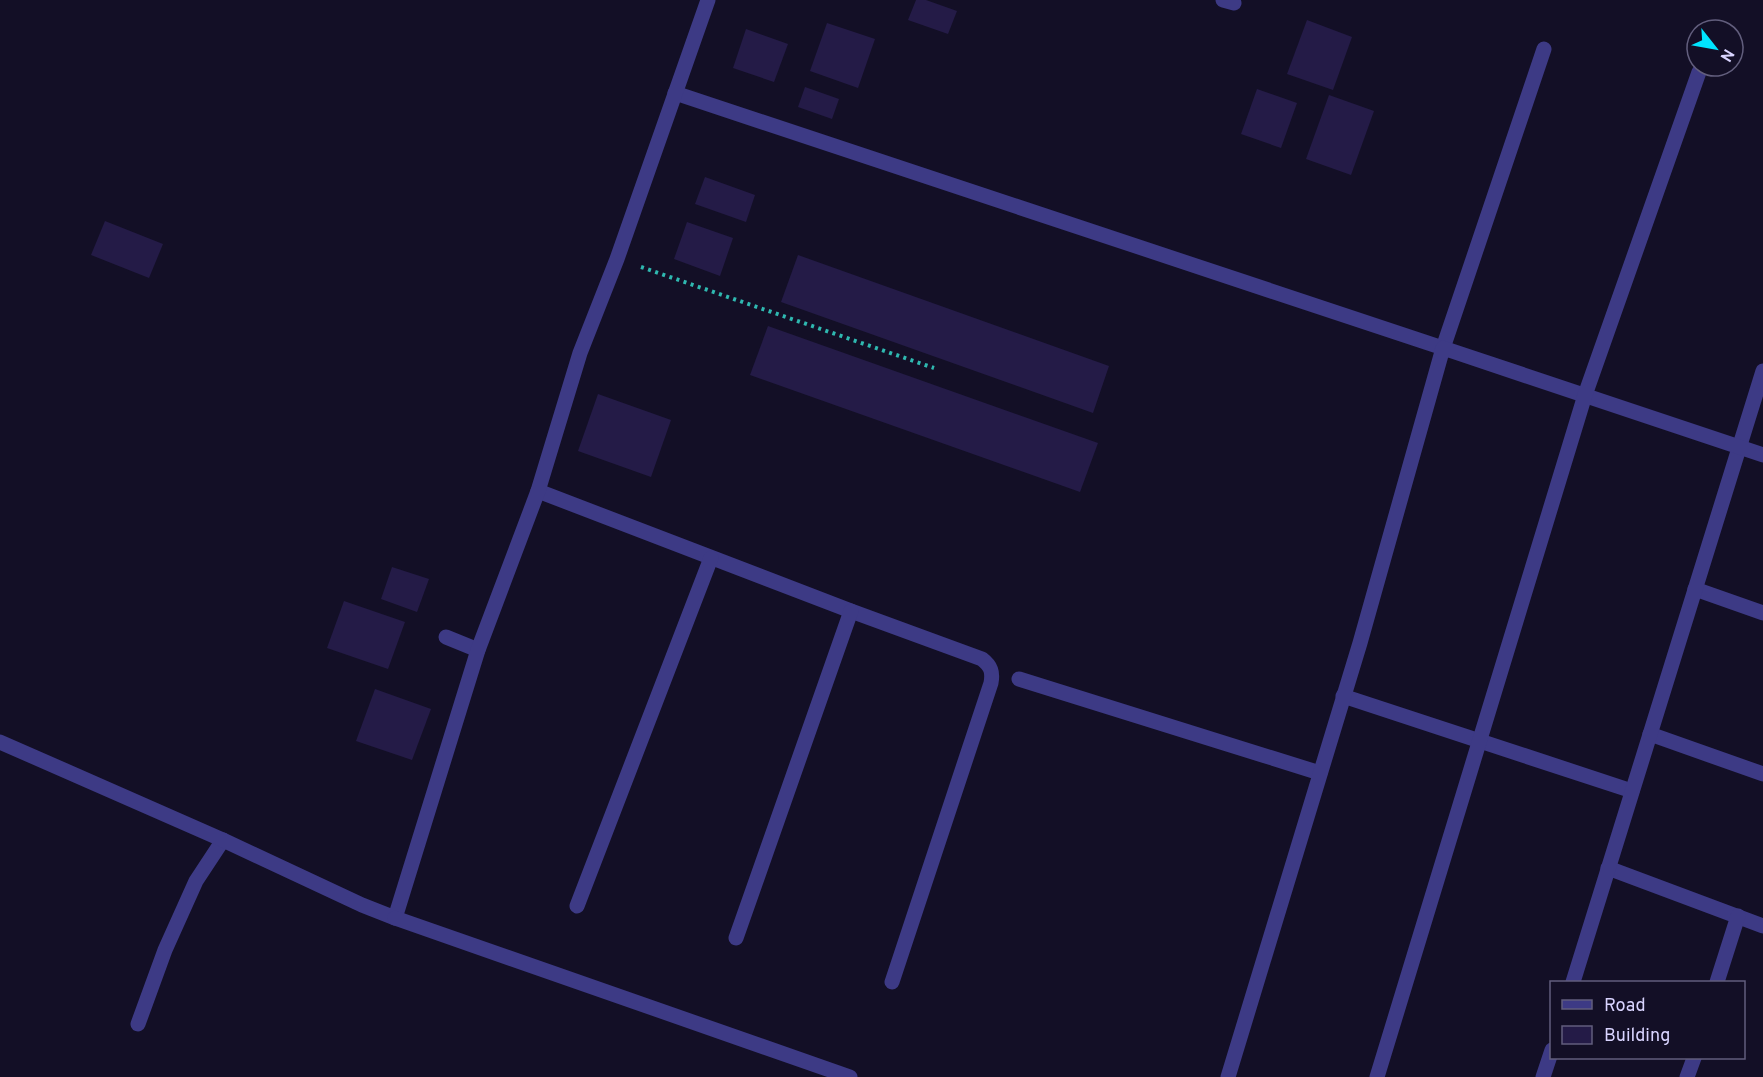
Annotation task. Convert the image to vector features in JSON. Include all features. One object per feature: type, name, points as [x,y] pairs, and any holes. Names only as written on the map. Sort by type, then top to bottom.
[{"type":"street","points":[[395,918],[478,650],[538,491],[580,353],[617,259],[708,0]]},
{"type":"street","points":[[1228,1077],[1343,696],[1443,348],[1544,49]]},
{"type":"street","points":[[1377,1077],[1585,395],[1697,78]]},
{"type":"street","points":[[675,93],[1763,455]]},
{"type":"street","points":[[1573,981],[1763,371]]},
{"type":"street","points":[[538,491],[982,659],[989,665],[992,674],[892,982]]},
{"type":"street","points":[[577,906],[711,558]]},
{"type":"street","points":[[1695,589],[1763,613]]},
{"type":"street","points":[[736,938],[851,611]]},
{"type":"street","points":[[446,637],[478,650]]},
{"type":"street","points":[[1019,679],[1320,773]]},
{"type":"street","points":[[1343,696],[1632,791]]},
{"type":"street","points":[[1650,734],[1763,774]]},
{"type":"street","points":[[0,742],[223,840],[362,905],[850,1077]]},
{"type":"street","points":[[138,1024],[165,950],[196,881],[223,840]]},
{"type":"street","points":[[1608,868],[1763,926]]},
{"type":"street","points":[[1717,981],[1738,916]]},
{"type":"street","points":[[1543,1077],[1550,1053]]},
{"type":"street","points":[[1687,1077],[1694,1059]]},
{"type":"path","points":[[617,259],[934,368]]},
{"type":"building","points":[[916,0],[926,0],[957,11],[948,34],[908,20]]},
{"type":"building","points":[[1307,20],[1352,37],[1333,90],[1287,74]]},
{"type":"building","points":[[827,23],[875,39],[858,88],[810,71]]},
{"type":"building","points":[[746,29],[788,44],[774,82],[733,68]]},
{"type":"building","points":[[805,87],[839,99],[832,119],[798,107]]},
{"type":"building","points":[[1257,89],[1297,103],[1281,148],[1241,134]]},
{"type":"building","points":[[1329,95],[1374,111],[1351,175],[1306,159]]},
{"type":"building","points":[[705,177],[755,195],[746,222],[695,204]]},
{"type":"building","points":[[105,221],[163,244],[149,278],[91,255]]},
{"type":"building","points":[[687,222],[733,238],[720,276],[674,259]]},
{"type":"building","points":[[798,255],[1109,366],[1093,413],[781,302]]},
{"type":"building","points":[[768,326],[1098,443],[1080,492],[750,375]]},
{"type":"building","points":[[598,394],[671,420],[651,477],[578,451]]},
{"type":"building","points":[[392,567],[429,579],[417,612],[381,599]]},
{"type":"building","points":[[344,601],[405,622],[388,669],[327,648]]},
{"type":"building","points":[[375,689],[431,709],[412,760],[356,741]]}]
